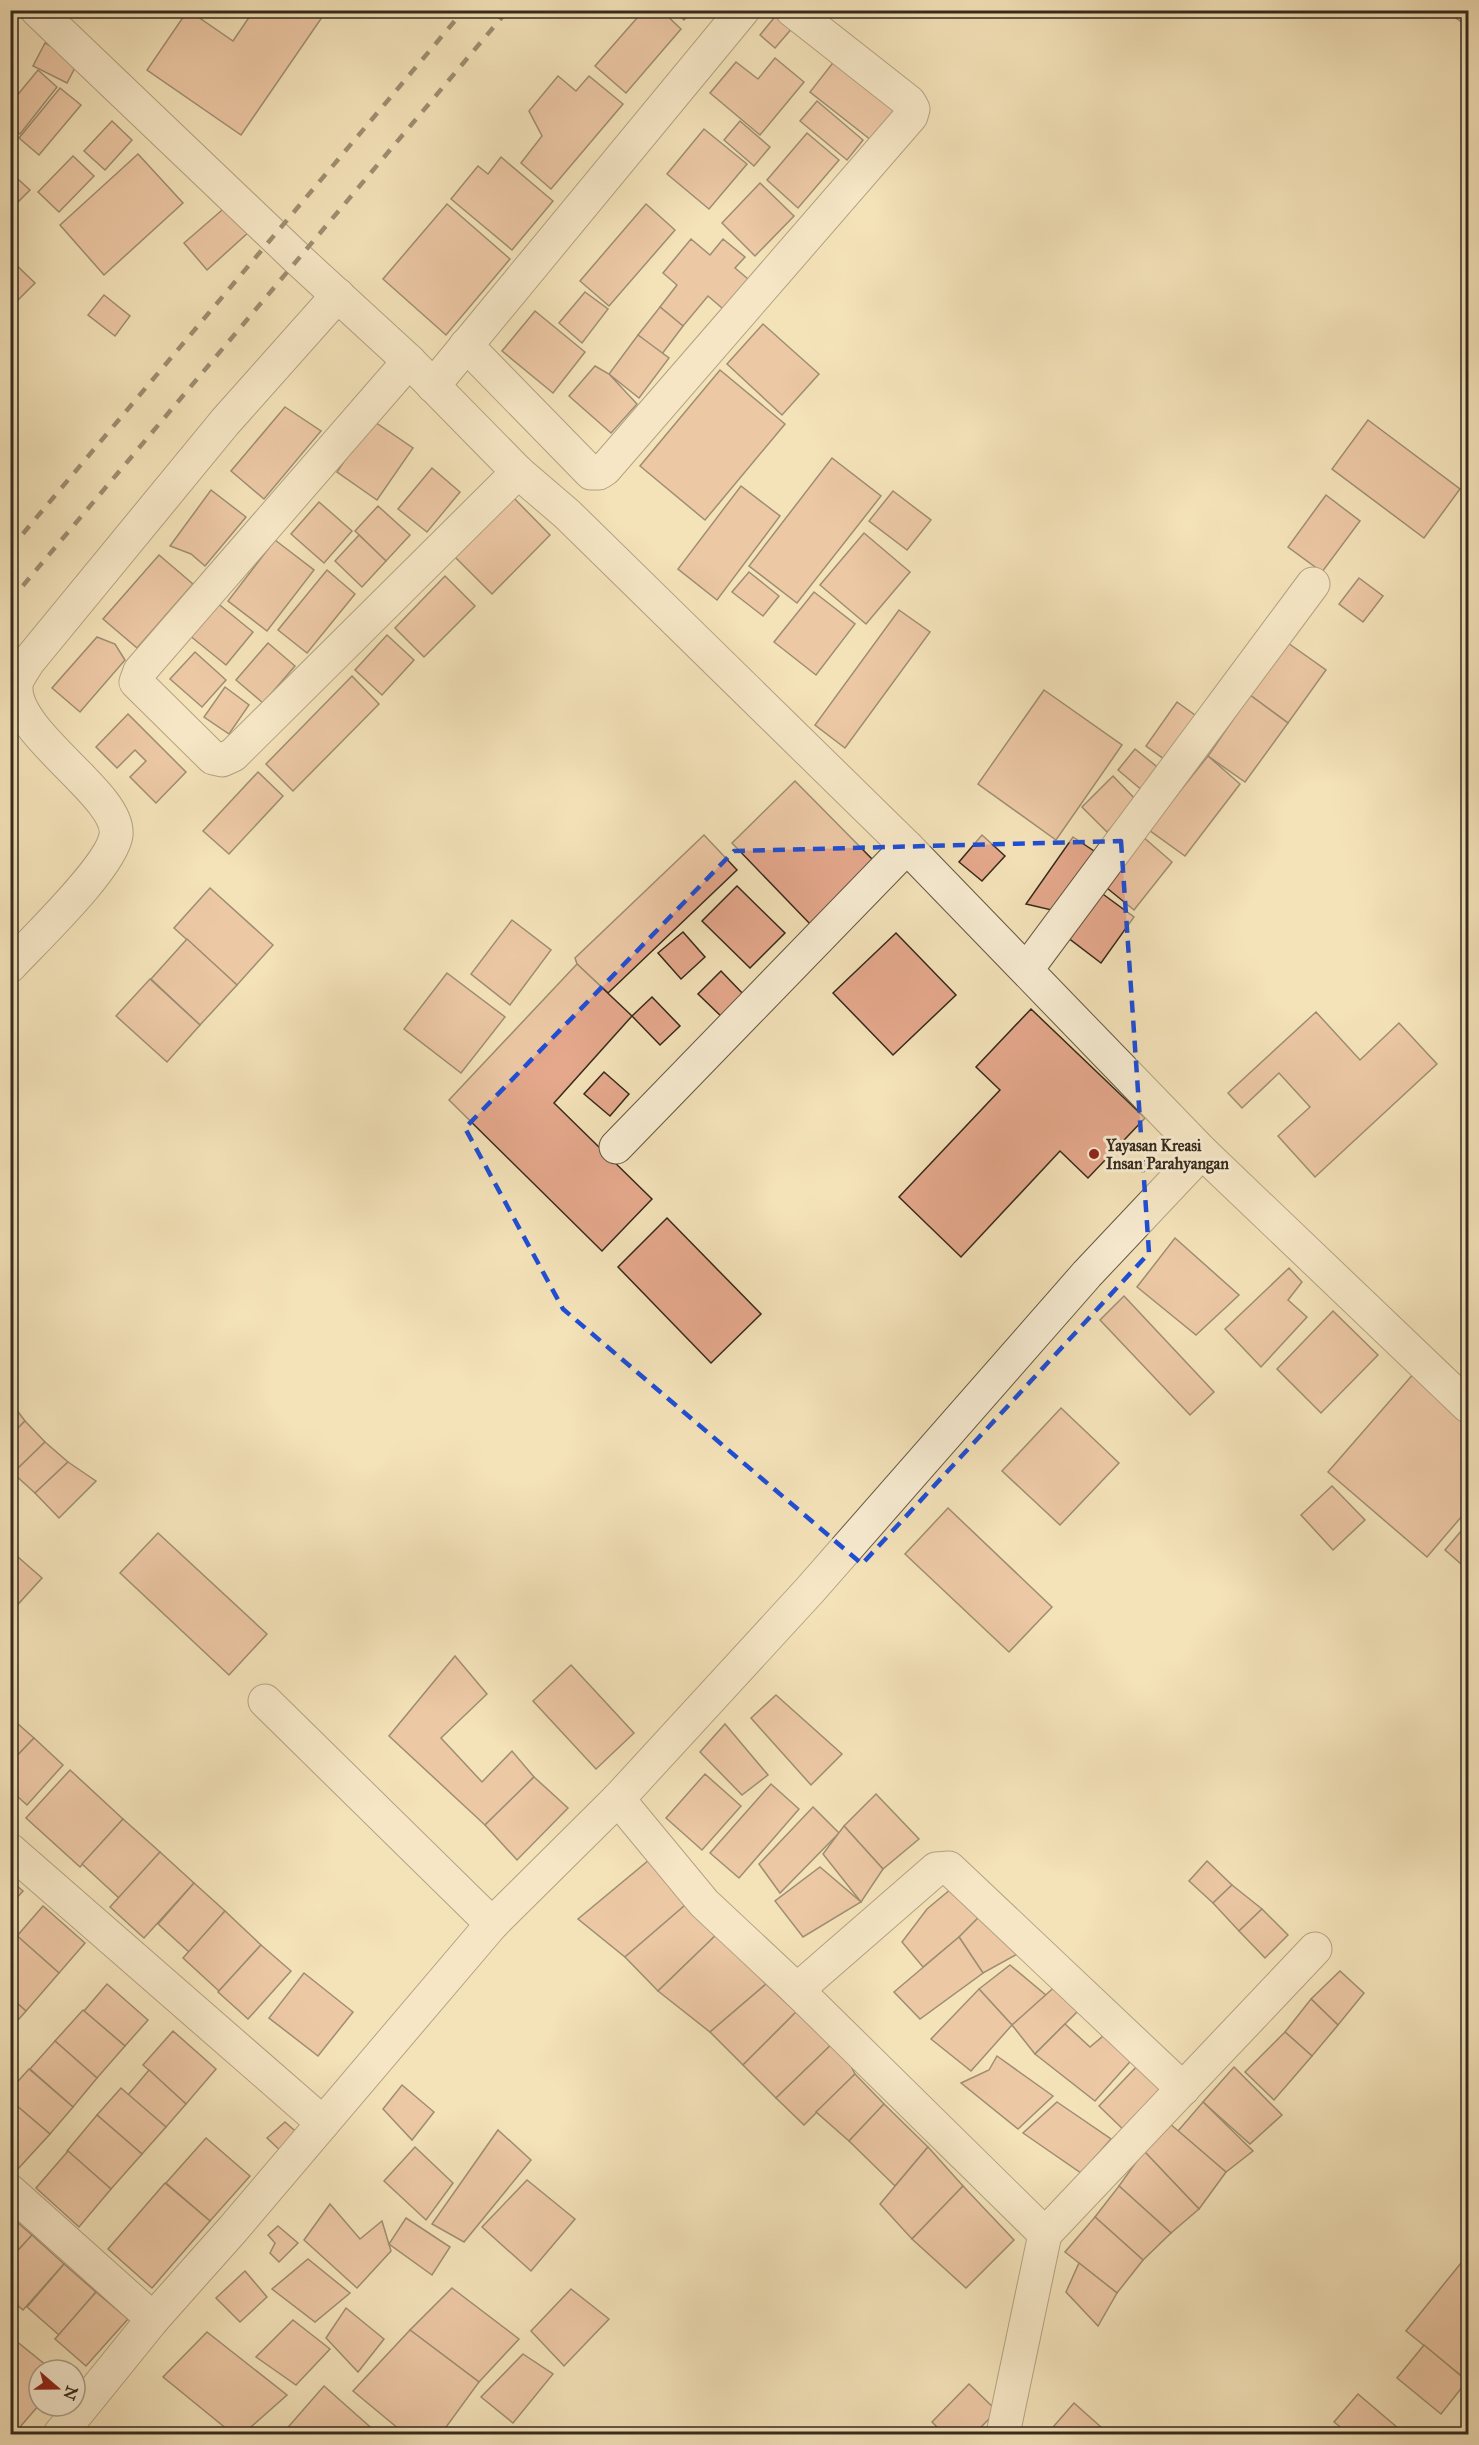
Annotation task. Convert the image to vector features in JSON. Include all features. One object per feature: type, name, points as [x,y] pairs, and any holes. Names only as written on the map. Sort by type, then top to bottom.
[{"type":"street","points":[[37,10],[298,260],[409,361],[518,472],[567,514],[907,847],[1202,1152],[1468,1406]]},
{"type":"street","points":[[433,386],[743,10]]},
{"type":"street","points":[[466,345],[591,473],[599,473],[605,469],[911,116],[913,109],[909,102],[792,10]]},
{"type":"street","points":[[10,966],[91,879],[106,858],[116,834],[108,810],[29,722],[18,704],[16,684],[28,662],[225,422],[338,295]]},
{"type":"street","points":[[409,361],[140,671],[136,682],[213,758],[222,760],[233,755],[518,472]]},
{"type":"street","points":[[1027,969],[1313,584]]},
{"type":"street","points":[[616,1147],[907,847]]},
{"type":"street","points":[[60,2434],[153,2319],[492,1924],[618,1798],[810,1590],[1087,1274],[1202,1152]]},
{"type":"street","points":[[265,1701],[492,1924]]},
{"type":"street","points":[[618,1798],[704,1903],[797,1990],[1045,2234]]},
{"type":"street","points":[[10,1850],[323,2123]]},
{"type":"street","points":[[797,1990],[936,1869],[949,1868],[1183,2089]]},
{"type":"street","points":[[1003,2434],[1045,2234],[1315,1949]]},
{"type":"street","points":[[10,2191],[153,2319]]},
{"type":"highlighted area","points":[[1121,841],[1149,1253],[862,1564],[563,1309],[465,1128],[734,851]]},
{"type":"building","points":[[188,10],[233,41],[254,10],[327,10],[241,135],[147,70]]},
{"type":"building","points":[[202,10],[214,10],[209,17]]},
{"type":"building","points":[[644,10],[661,10],[681,29],[626,93],[595,66]]},
{"type":"building","points":[[673,10],[692,10],[684,20]]},
{"type":"building","points":[[1444,10],[1468,10],[1468,14],[1463,23]]},
{"type":"building","points":[[778,13],[794,26],[775,48],[760,35]]},
{"type":"building","points":[[1468,14],[1468,27],[1463,23]]},
{"type":"building","points":[[45,43],[79,60],[67,83],[33,66]]},
{"type":"building","points":[[839,55],[905,106],[876,144],[810,92]]},
{"type":"building","points":[[775,58],[804,82],[760,135],[710,93],[736,62],[758,79]]},
{"type":"building","points":[[38,70],[57,87],[20,134],[10,127],[10,104]]},
{"type":"building","points":[[558,76],[576,91],[589,76],[623,104],[551,189],[521,163],[542,136],[529,111]]},
{"type":"building","points":[[60,88],[81,105],[39,155],[19,138]]},
{"type":"building","points":[[817,101],[863,140],[847,160],[800,121]]},
{"type":"building","points":[[112,121],[132,140],[105,170],[84,151]]},
{"type":"building","points":[[740,121],[770,147],[754,166],[724,140]]},
{"type":"building","points":[[704,129],[747,164],[709,209],[667,174]]},
{"type":"building","points":[[807,133],[839,160],[798,208],[767,180]]},
{"type":"building","points":[[138,154],[183,203],[104,275],[60,225]]},
{"type":"building","points":[[73,156],[94,176],[59,212],[38,192]]},
{"type":"building","points":[[501,157],[553,201],[512,250],[451,199],[478,166],[488,174]]},
{"type":"building","points":[[10,172],[30,190],[10,210]]},
{"type":"building","points":[[760,183],[794,216],[755,256],[722,223]]},
{"type":"building","points":[[229,204],[250,231],[207,270],[184,243]]},
{"type":"building","points":[[447,204],[510,259],[446,335],[383,279]]},
{"type":"building","points":[[646,204],[675,230],[609,306],[580,281]]},
{"type":"building","points":[[691,239],[710,255],[723,239],[745,257],[735,268],[754,284],[729,314],[708,296],[683,326],[660,307],[677,285],[663,273]]},
{"type":"building","points":[[10,259],[35,283],[10,308]]},
{"type":"building","points":[[585,292],[608,309],[582,343],[559,323]]},
{"type":"building","points":[[104,295],[130,316],[115,336],[88,315]]},
{"type":"building","points":[[660,307],[683,326],[662,354],[638,335]]},
{"type":"building","points":[[535,311],[585,352],[553,393],[502,351]]},
{"type":"building","points":[[763,324],[819,374],[782,415],[727,364]]},
{"type":"building","points":[[638,335],[669,358],[639,398],[609,374]]},
{"type":"building","points":[[595,366],[609,374],[637,404],[611,433],[569,396]]},
{"type":"building","points":[[720,370],[785,424],[705,520],[640,466]]},
{"type":"building","points":[[285,407],[321,431],[264,499],[231,471]]},
{"type":"building","points":[[372,420],[413,448],[377,500],[337,472]]},
{"type":"building","points":[[1368,420],[1460,489],[1424,538],[1332,469]]},
{"type":"building","points":[[832,458],[881,496],[797,603],[749,566]]},
{"type":"building","points":[[432,468],[460,492],[427,532],[398,509]]},
{"type":"building","points":[[741,486],[780,516],[717,600],[678,569]]},
{"type":"building","points":[[211,490],[246,517],[205,566],[191,554],[170,546]]},
{"type":"building","points":[[893,491],[931,520],[907,550],[869,521]]},
{"type":"building","points":[[508,492],[550,535],[492,594],[449,551]]},
{"type":"building","points":[[1326,495],[1360,521],[1322,572],[1288,547]]},
{"type":"building","points":[[319,502],[352,531],[324,563],[291,534]]},
{"type":"building","points":[[378,506],[410,535],[386,561],[355,531]]},
{"type":"building","points":[[864,533],[910,572],[866,624],[820,585]]},
{"type":"building","points":[[359,535],[386,561],[362,587],[335,561]]},
{"type":"building","points":[[275,540],[314,570],[267,631],[228,601]]},
{"type":"building","points":[[159,555],[193,584],[137,648],[103,619]]},
{"type":"building","points":[[327,570],[355,594],[307,653],[278,630]]},
{"type":"building","points":[[749,572],[779,596],[763,616],[732,592]]},
{"type":"building","points":[[445,576],[475,606],[424,657],[395,628]]},
{"type":"building","points":[[1359,578],[1383,596],[1363,622],[1339,604]]},
{"type":"building","points":[[814,592],[855,624],[816,675],[774,642]]},
{"type":"building","points":[[216,602],[253,632],[226,665],[189,635]]},
{"type":"building","points":[[899,610],[930,632],[845,748],[815,725]]},
{"type":"building","points":[[387,635],[414,660],[382,695],[355,670]]},
{"type":"building","points":[[97,637],[115,644],[125,660],[80,712],[52,688]]},
{"type":"building","points":[[268,643],[295,666],[263,703],[236,680]]},
{"type":"building","points":[[1288,643],[1326,670],[1288,723],[1250,695]]},
{"type":"building","points":[[195,652],[226,680],[202,707],[170,679]]},
{"type":"building","points":[[352,676],[379,704],[293,791],[266,764]]},
{"type":"building","points":[[225,687],[249,705],[229,734],[204,717]]},
{"type":"building","points":[[1044,690],[1122,745],[1056,840],[978,784]]},
{"type":"building","points":[[1250,695],[1288,723],[1245,782],[1208,756]]},
{"type":"building","points":[[1177,702],[1206,723],[1175,767],[1146,746]]},
{"type":"building","points":[[128,714],[186,772],[156,803],[130,777],[146,761],[135,750],[117,768],[96,747]]},
{"type":"building","points":[[1135,749],[1166,774],[1149,796],[1118,770]]},
{"type":"building","points":[[1208,756],[1240,784],[1185,856],[1149,830]]},
{"type":"building","points":[[258,772],[283,796],[229,854],[203,831]]},
{"type":"building","points":[[1113,776],[1138,802],[1107,832],[1082,807]]},
{"type":"building","points":[[795,781],[875,862],[811,925],[732,843]]},
{"type":"building","points":[[704,835],[737,870],[608,993],[577,964],[575,958]]},
{"type":"building","points":[[982,835],[1005,856],[982,881],[959,862]]},
{"type":"building","points":[[1142,836],[1172,862],[1134,910],[1102,884]]},
{"type":"building","points":[[1073,837],[1100,855],[1060,912],[1026,904]]},
{"type":"building","points":[[737,886],[785,933],[750,968],[702,921]]},
{"type":"building","points":[[210,888],[273,945],[237,985],[174,928]]},
{"type":"building","points":[[1100,892],[1134,917],[1101,963],[1067,937]]},
{"type":"building","points":[[512,920],[551,950],[510,1005],[471,974]]},
{"type":"building","points":[[683,932],[705,957],[681,979],[658,953]]},
{"type":"building","points":[[896,933],[956,995],[893,1055],[833,993]]},
{"type":"building","points":[[187,939],[237,985],[200,1025],[151,979]]},
{"type":"building","points":[[577,964],[632,1016],[554,1103],[652,1199],[602,1251],[449,1100]]},
{"type":"building","points":[[721,971],[746,997],[724,1019],[698,994]]},
{"type":"building","points":[[447,973],[505,1017],[461,1073],[404,1029]]},
{"type":"building","points":[[150,979],[200,1025],[167,1062],[116,1016]]},
{"type":"building","points":[[652,997],[680,1026],[660,1045],[632,1016]]},
{"type":"building","points":[[1031,1009],[1145,1118],[1088,1178],[1060,1151],[961,1257],[899,1197],[1000,1090],[976,1067]]},
{"type":"building","points":[[1316,1012],[1360,1060],[1399,1023],[1437,1064],[1315,1177],[1278,1136],[1310,1107],[1279,1073],[1242,1108],[1228,1093]]},
{"type":"building","points":[[604,1072],[629,1094],[610,1116],[584,1094]]},
{"type":"building","points":[[667,1218],[761,1314],[711,1363],[618,1267]]},
{"type":"building","points":[[1175,1238],[1239,1295],[1196,1335],[1137,1287]]},
{"type":"building","points":[[1289,1268],[1302,1282],[1288,1300],[1307,1317],[1261,1367],[1225,1329]]},
{"type":"building","points":[[1124,1296],[1214,1392],[1190,1415],[1100,1320]]},
{"type":"building","points":[[1333,1311],[1378,1355],[1321,1413],[1277,1369]]},
{"type":"building","points":[[1415,1372],[1468,1418],[1468,1509],[1427,1557],[1328,1472]]},
{"type":"building","points":[[10,1401],[25,1421],[10,1436]]},
{"type":"building","points":[[1061,1408],[1119,1463],[1060,1525],[1002,1471]]},
{"type":"building","points":[[25,1421],[45,1442],[13,1473],[10,1472],[10,1436]]},
{"type":"building","points":[[45,1442],[68,1462],[35,1493],[13,1473]]},
{"type":"building","points":[[68,1462],[96,1481],[59,1518],[35,1493]]},
{"type":"building","points":[[1332,1486],[1365,1520],[1333,1550],[1301,1515]]},
{"type":"building","points":[[948,1508],[1052,1607],[1009,1652],[905,1554]]},
{"type":"building","points":[[1468,1523],[1468,1570],[1445,1550]]},
{"type":"building","points":[[158,1533],[267,1634],[229,1675],[120,1573]]},
{"type":"building","points":[[10,1550],[42,1578],[10,1613]]},
{"type":"building","points":[[455,1656],[487,1694],[441,1738],[482,1782],[512,1751],[534,1777],[485,1825],[389,1736]]},
{"type":"building","points":[[571,1665],[634,1733],[596,1769],[533,1701]]},
{"type":"building","points":[[776,1695],[842,1754],[811,1785],[751,1718]]},
{"type":"building","points":[[10,1717],[34,1738],[10,1763]]},
{"type":"building","points":[[725,1724],[768,1775],[742,1795],[700,1752]]},
{"type":"building","points":[[34,1738],[63,1765],[27,1805],[10,1790],[10,1763]]},
{"type":"building","points":[[70,1770],[123,1819],[80,1867],[26,1818]]},
{"type":"building","points":[[705,1774],[741,1806],[702,1850],[666,1818]]},
{"type":"building","points":[[534,1777],[568,1808],[517,1860],[485,1825]]},
{"type":"building","points":[[771,1784],[799,1809],[739,1878],[710,1853]]},
{"type":"building","points":[[876,1794],[919,1839],[883,1869],[844,1826]]},
{"type":"building","points":[[813,1807],[839,1833],[780,1893],[759,1864]]},
{"type":"building","points":[[123,1819],[160,1852],[119,1898],[82,1864]]},
{"type":"building","points":[[844,1826],[883,1869],[861,1902],[823,1854]]},
{"type":"building","points":[[160,1852],[194,1883],[144,1938],[110,1907]]},
{"type":"building","points":[[649,1860],[691,1900],[625,1957],[578,1919]]},
{"type":"building","points":[[1207,1861],[1232,1885],[1213,1903],[1189,1881]]},
{"type":"building","points":[[820,1867],[861,1902],[803,1937],[775,1901]]},
{"type":"building","points":[[10,1880],[23,1891],[10,1905]]},
{"type":"building","points":[[194,1883],[225,1911],[189,1952],[158,1924]]},
{"type":"building","points":[[957,1884],[985,1911],[959,1937],[923,1967],[902,1942],[927,1909]]},
{"type":"building","points":[[1232,1885],[1262,1909],[1239,1931],[1213,1903]]},
{"type":"building","points":[[691,1900],[716,1935],[658,1991],[625,1957]]},
{"type":"building","points":[[43,1906],[85,1943],[59,1973],[17,1936]]},
{"type":"building","points":[[1262,1909],[1288,1935],[1265,1958],[1239,1931]]},
{"type":"building","points":[[225,1911],[261,1945],[219,1991],[183,1958]]},
{"type":"building","points":[[985,1911],[1021,1952],[983,1973],[959,1937]]},
{"type":"building","points":[[14,1933],[59,1973],[26,2011],[10,1997],[10,1936]]},
{"type":"building","points":[[716,1935],[766,1984],[710,2032],[658,1991]]},
{"type":"building","points":[[959,1937],[983,1973],[920,2019],[894,1992]]},
{"type":"building","points":[[261,1945],[291,1971],[248,2019],[218,1992]]},
{"type":"building","points":[[1010,1965],[1047,1996],[1012,2025],[979,1989]]},
{"type":"building","points":[[1340,1971],[1364,1993],[1338,2025],[1311,1999]]},
{"type":"building","points":[[304,1973],[353,2012],[318,2056],[269,2018]]},
{"type":"building","points":[[1059,1983],[1083,2006],[1035,2054],[1012,2025]]},
{"type":"building","points":[[107,1984],[148,2020],[125,2046],[84,2011]]},
{"type":"building","points":[[766,1984],[796,2012],[743,2065],[710,2032]]},
{"type":"building","points":[[979,1989],[1012,2025],[971,2071],[931,2039]]},
{"type":"building","points":[[10,1997],[26,2011],[10,2029]]},
{"type":"building","points":[[1311,1999],[1338,2025],[1312,2056],[1285,2032]]},
{"type":"building","points":[[83,2010],[125,2046],[97,2078],[55,2041]]},
{"type":"building","points":[[796,2012],[831,2045],[776,2098],[743,2065]]},
{"type":"building","points":[[1065,2024],[1090,2047],[1109,2031],[1136,2055],[1095,2101],[1035,2054]]},
{"type":"building","points":[[173,2031],[216,2069],[186,2104],[143,2065]]},
{"type":"building","points":[[1285,2032],[1312,2056],[1274,2100],[1245,2072]]},
{"type":"building","points":[[837,2039],[855,2074],[804,2125],[776,2098]]},
{"type":"building","points":[[55,2041],[97,2078],[73,2107],[30,2069]]},
{"type":"building","points":[[997,2056],[1053,2096],[1018,2129],[961,2083],[989,2070]]},
{"type":"building","points":[[1142,2061],[1168,2094],[1129,2135],[1099,2106]]},
{"type":"building","points":[[1234,2067],[1282,2115],[1250,2144],[1203,2102]]},
{"type":"building","points":[[29,2069],[73,2107],[50,2134],[10,2100],[10,2090]]},
{"type":"building","points":[[149,2070],[186,2104],[166,2127],[128,2095]]},
{"type":"building","points":[[855,2074],[884,2104],[849,2141],[816,2112]]},
{"type":"building","points":[[402,2085],[434,2112],[412,2140],[383,2109]]},
{"type":"building","points":[[121,2088],[166,2127],[142,2154],[97,2115]]},
{"type":"building","points":[[10,2100],[50,2134],[17,2170],[10,2165]]},
{"type":"building","points":[[1057,2102],[1111,2139],[1081,2173],[1023,2133]]},
{"type":"building","points":[[1203,2102],[1253,2151],[1226,2172],[1178,2131]]},
{"type":"building","points":[[884,2104],[928,2147],[895,2186],[849,2141]]},
{"type":"building","points":[[97,2115],[142,2154],[111,2189],[67,2151]]},
{"type":"building","points":[[285,2122],[302,2137],[284,2154],[267,2138]]},
{"type":"building","points":[[1169,2123],[1226,2172],[1199,2209],[1144,2151]]},
{"type":"building","points":[[498,2130],[531,2160],[464,2242],[432,2224]]},
{"type":"building","points":[[206,2138],[250,2176],[210,2221],[166,2183]]},
{"type":"building","points":[[415,2147],[453,2183],[426,2220],[384,2181]]},
{"type":"building","points":[[928,2147],[963,2186],[912,2239],[880,2204]]},
{"type":"building","points":[[68,2151],[111,2189],[79,2227],[36,2188]]},
{"type":"building","points":[[1144,2151],[1199,2209],[1171,2233],[1119,2186]]},
{"type":"building","points":[[527,2180],[575,2219],[531,2271],[482,2227]]},
{"type":"building","points":[[165,2183],[210,2221],[152,2288],[108,2249]]},
{"type":"building","points":[[963,2186],[1014,2240],[966,2288],[912,2239]]},
{"type":"building","points":[[1119,2186],[1171,2233],[1143,2260],[1095,2217]]},
{"type":"building","points":[[330,2204],[360,2239],[382,2221],[391,2251],[357,2288],[304,2240]]},
{"type":"building","points":[[10,2216],[32,2235],[10,2259]]},
{"type":"building","points":[[1095,2217],[1143,2260],[1117,2293],[1065,2252]]},
{"type":"building","points":[[406,2218],[450,2247],[432,2275],[389,2244]]},
{"type":"building","points":[[278,2226],[298,2243],[279,2262],[270,2253],[275,2243],[268,2235]]},
{"type":"building","points":[[32,2235],[64,2264],[23,2310],[10,2299],[10,2259]]},
{"type":"building","points":[[1465,2258],[1468,2261],[1468,2381],[1406,2331]]},
{"type":"building","points":[[308,2259],[350,2293],[315,2322],[272,2289]]},
{"type":"building","points":[[1079,2263],[1117,2293],[1098,2326],[1066,2292]]},
{"type":"building","points":[[64,2264],[96,2292],[59,2335],[27,2307]]},
{"type":"building","points":[[245,2271],[267,2297],[240,2322],[216,2298]]},
{"type":"building","points":[[452,2288],[519,2339],[479,2382],[410,2330]]},
{"type":"building","points":[[571,2289],[609,2319],[564,2366],[531,2331]]},
{"type":"building","points":[[96,2292],[128,2319],[87,2365],[87,2358],[77,2358],[55,2339]]},
{"type":"building","points":[[346,2308],[384,2339],[358,2372],[326,2338]]},
{"type":"building","points":[[293,2320],[330,2349],[296,2385],[256,2357]]},
{"type":"building","points":[[410,2330],[479,2382],[441,2434],[405,2434],[353,2391]]},
{"type":"building","points":[[207,2332],[287,2395],[243,2434],[233,2434],[163,2377]]},
{"type":"building","points":[[10,2336],[37,2358],[27,2358],[28,2418],[14,2434],[10,2434]]},
{"type":"building","points":[[1424,2345],[1467,2381],[1441,2414],[1397,2378]]},
{"type":"building","points":[[523,2354],[553,2374],[513,2423],[481,2397]]},
{"type":"building","points":[[969,2384],[997,2411],[974,2434],[944,2434],[932,2422]]},
{"type":"building","points":[[324,2386],[377,2433],[283,2433]]},
{"type":"building","points":[[1358,2394],[1405,2434],[1349,2434],[1334,2422]]},
{"type":"building","points":[[1074,2403],[1101,2427],[1095,2434],[1047,2434]]},
{"type":"building","points":[[1101,2427],[1110,2434],[1095,2434]]},
{"type":"railway","points":[[10,549],[464,10]]},
{"type":"railway","points":[[10,601],[508,10]]},
{"type":"place","name":"Yayasan Kreasi Insan Parahyangan","points":[[1094,1154]]}]
